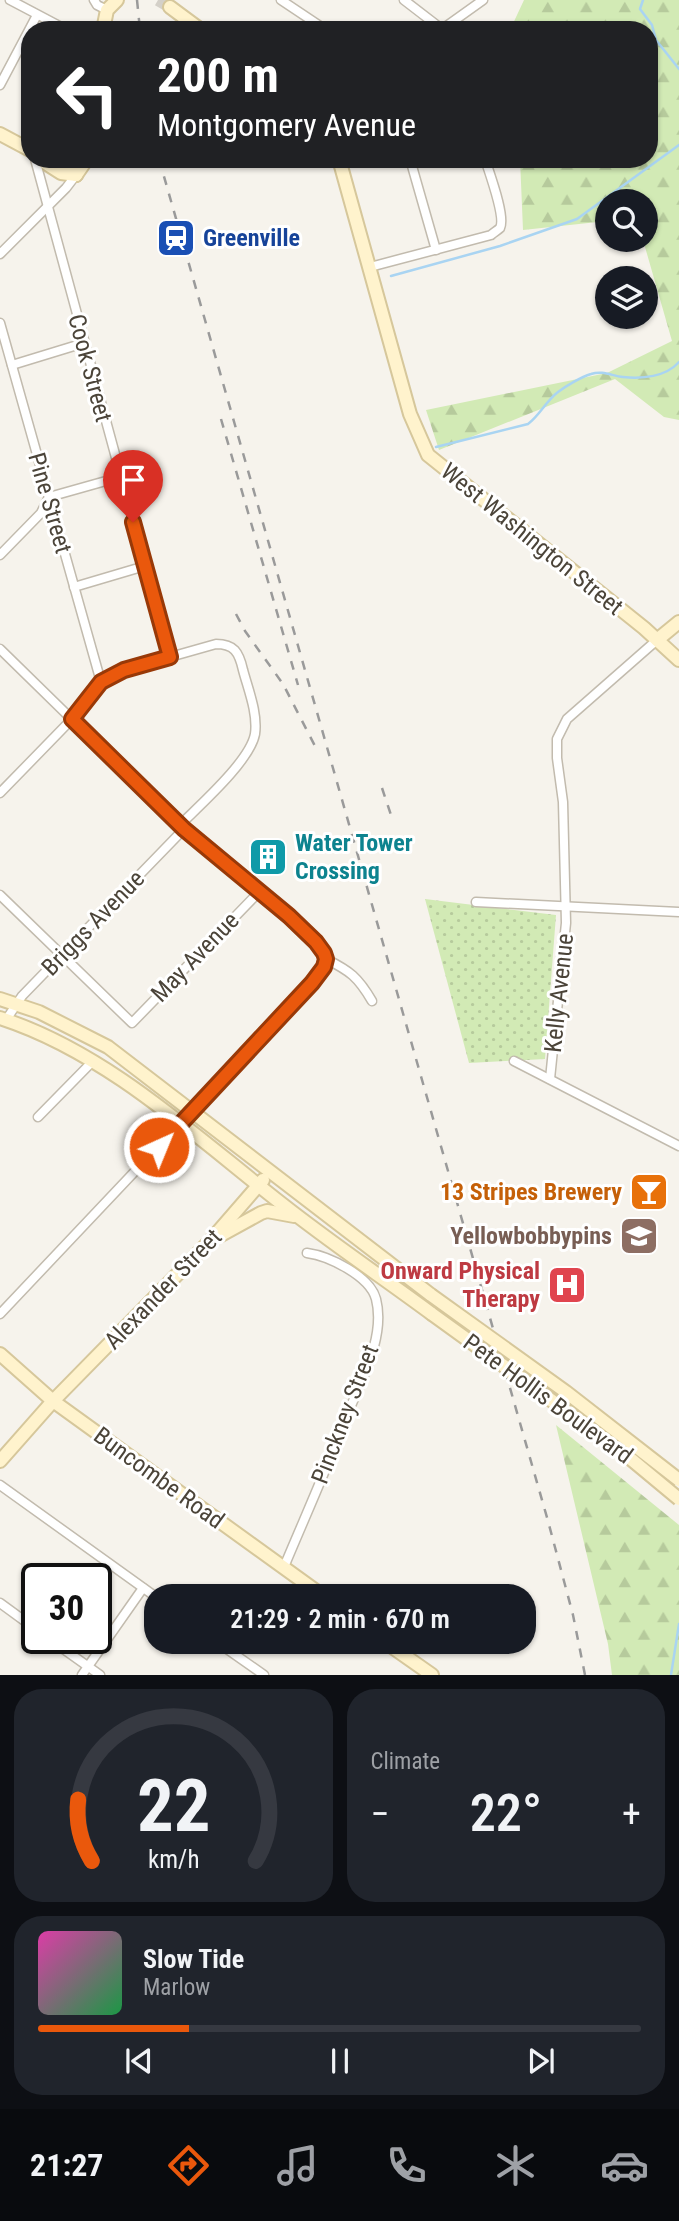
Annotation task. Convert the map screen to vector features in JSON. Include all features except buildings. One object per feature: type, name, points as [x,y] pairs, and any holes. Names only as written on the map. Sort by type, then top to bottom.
[{"type":"main road","points":[[105,21],[107,10],[117,0]]},
{"type":"main road","points":[[172,4],[191,21]]},
{"type":"main road","points":[[0,134],[21,145]]},
{"type":"main road","points":[[52,168],[61,173],[76,175]]},
{"type":"main road","points":[[70,168],[76,175]]},
{"type":"main road","points":[[76,175],[81,168]]},
{"type":"main road","name":"West Washington Street","points":[[342,168],[410,414],[428,455],[679,660]]},
{"type":"main road","points":[[657,640],[679,622]]},
{"type":"main road","name":"Pete Hollis Boulevard","points":[[0,999],[39,1012],[108,1047],[269,1173],[566,1392],[679,1480]]},
{"type":"main road","name":"Pete Hollis Boulevard","points":[[3,1019],[35,1030],[93,1061],[180,1124],[302,1219],[620,1450],[679,1499]]},
{"type":"main road","name":"Alexander Street","points":[[2,1454],[211,1240],[269,1173]]},
{"type":"main road","points":[[211,1240],[261,1213],[289,1214],[302,1219]]},
{"type":"main road","name":"Buncombe Road","points":[[0,1354],[53,1401],[307,1584]]},
{"type":"main road","points":[[403,1654],[432,1675]]},
{"type":"street","points":[[10,0],[49,21]]},
{"type":"street","points":[[94,0],[97,5],[107,10]]},
{"type":"street","points":[[281,0],[312,21]]},
{"type":"street","points":[[404,0],[432,21]]},
{"type":"street","points":[[453,21],[483,0]]},
{"type":"street","points":[[34,21],[37,15]]},
{"type":"street","points":[[0,85],[21,45]]},
{"type":"street","name":"Cook Street","points":[[39,168],[47,208],[170,657]]},
{"type":"street","points":[[413,168],[436,250]]},
{"type":"street","points":[[370,267],[496,232],[502,222],[488,168]]},
{"type":"street","points":[[1,252],[47,208],[76,175]]},
{"type":"street","name":"Pine Street","points":[[0,323],[101,682]]},
{"type":"street","points":[[12,365],[84,343]]},
{"type":"street","points":[[0,555],[41,513],[48,497],[120,477]]},
{"type":"street","points":[[74,587],[145,566]]},
{"type":"street","name":"Kelly Avenue","points":[[550,1079],[566,923],[563,802],[556,748],[558,733],[567,719],[657,640]]},
{"type":"street","name":"Briggs Avenue","points":[[3,1019],[248,752],[255,734],[255,720],[242,665],[235,648],[228,644],[216,644],[170,657]]},
{"type":"street","points":[[0,649],[182,827],[289,916],[321,948],[326,959],[349,971],[361,983],[372,1001]]},
{"type":"street","points":[[0,793],[72,719],[101,682],[124,670],[170,657]]},
{"type":"street","name":"May Avenue","points":[[62,954],[132,1023],[259,892]]},
{"type":"street","points":[[0,895],[62,954]]},
{"type":"street","points":[[476,902],[679,912]]},
{"type":"street","points":[[0,1314],[312,983],[324,967],[326,959]]},
{"type":"street","points":[[38,1116],[93,1061]]},
{"type":"street","points":[[514,1061],[679,1146]]},
{"type":"street","name":"Pinckney Street","points":[[284,1567],[367,1367],[377,1324],[377,1301],[372,1288],[326,1256],[307,1253]]},
{"type":"street","points":[[0,1485],[144,1588],[82,1675]]},
{"type":"street","points":[[0,1604],[21,1619]]},
{"type":"street","points":[[70,1654],[100,1675]]},
{"type":"street","points":[[234,1654],[264,1675]]},
{"type":"green space","points":[[524,0],[679,0],[679,420],[664,417],[615,379],[439,450],[426,410],[607,373],[672,341],[658,292],[658,266],[650,266],[646,252],[658,252],[658,189],[595,189],[595,222],[523,230],[520,168],[658,168],[658,21],[514,21]]},
{"type":"green space","points":[[425,899],[556,915],[545,1059],[469,1063]]},
{"type":"green space","points":[[556,1425],[679,1525],[679,1675],[612,1675],[608,1644]]},
{"type":"waterway","points":[[643,0],[640,9],[649,21]]},
{"type":"waterway","points":[[658,43],[679,69]]},
{"type":"waterway","points":[[658,160],[679,145]]},
{"type":"waterway","points":[[391,276],[500,246],[577,219],[647,168]]},
{"type":"waterway","points":[[436,447],[528,424],[558,392],[591,374],[646,377],[661,374],[679,362]]},
{"type":"waterway","points":[[671,1675],[679,1624]]},
{"type":"tunnel","points":[[158,0],[170,7]]},
{"type":"railway","points":[[137,0],[139,21]]},
{"type":"railway","points":[[162,168],[548,1521],[573,1615],[585,1675]]},
{"type":"railway","points":[[221,419],[298,685]]},
{"type":"railway","points":[[236,614],[283,684],[317,750]]},
{"type":"railway","points":[[382,788],[393,821]]},
{"type":"place","name":"Greenville","points":[[176,238]]},
{"type":"place","name":"Water Tower Crossing","points":[[268,857]]},
{"type":"place","name":"13 Stripes Brewery","points":[[649,1192]]},
{"type":"place","name":"Yellowbobbypins","points":[[639,1236]]},
{"type":"place","name":"Onward Physical Therapy","points":[[567,1285]]},
{"type":"route","points":[[133,522],[170,657],[124,670],[101,682],[72,719],[184,829],[289,916],[321,948],[326,959],[324,967],[312,983],[159,1147]]}]
